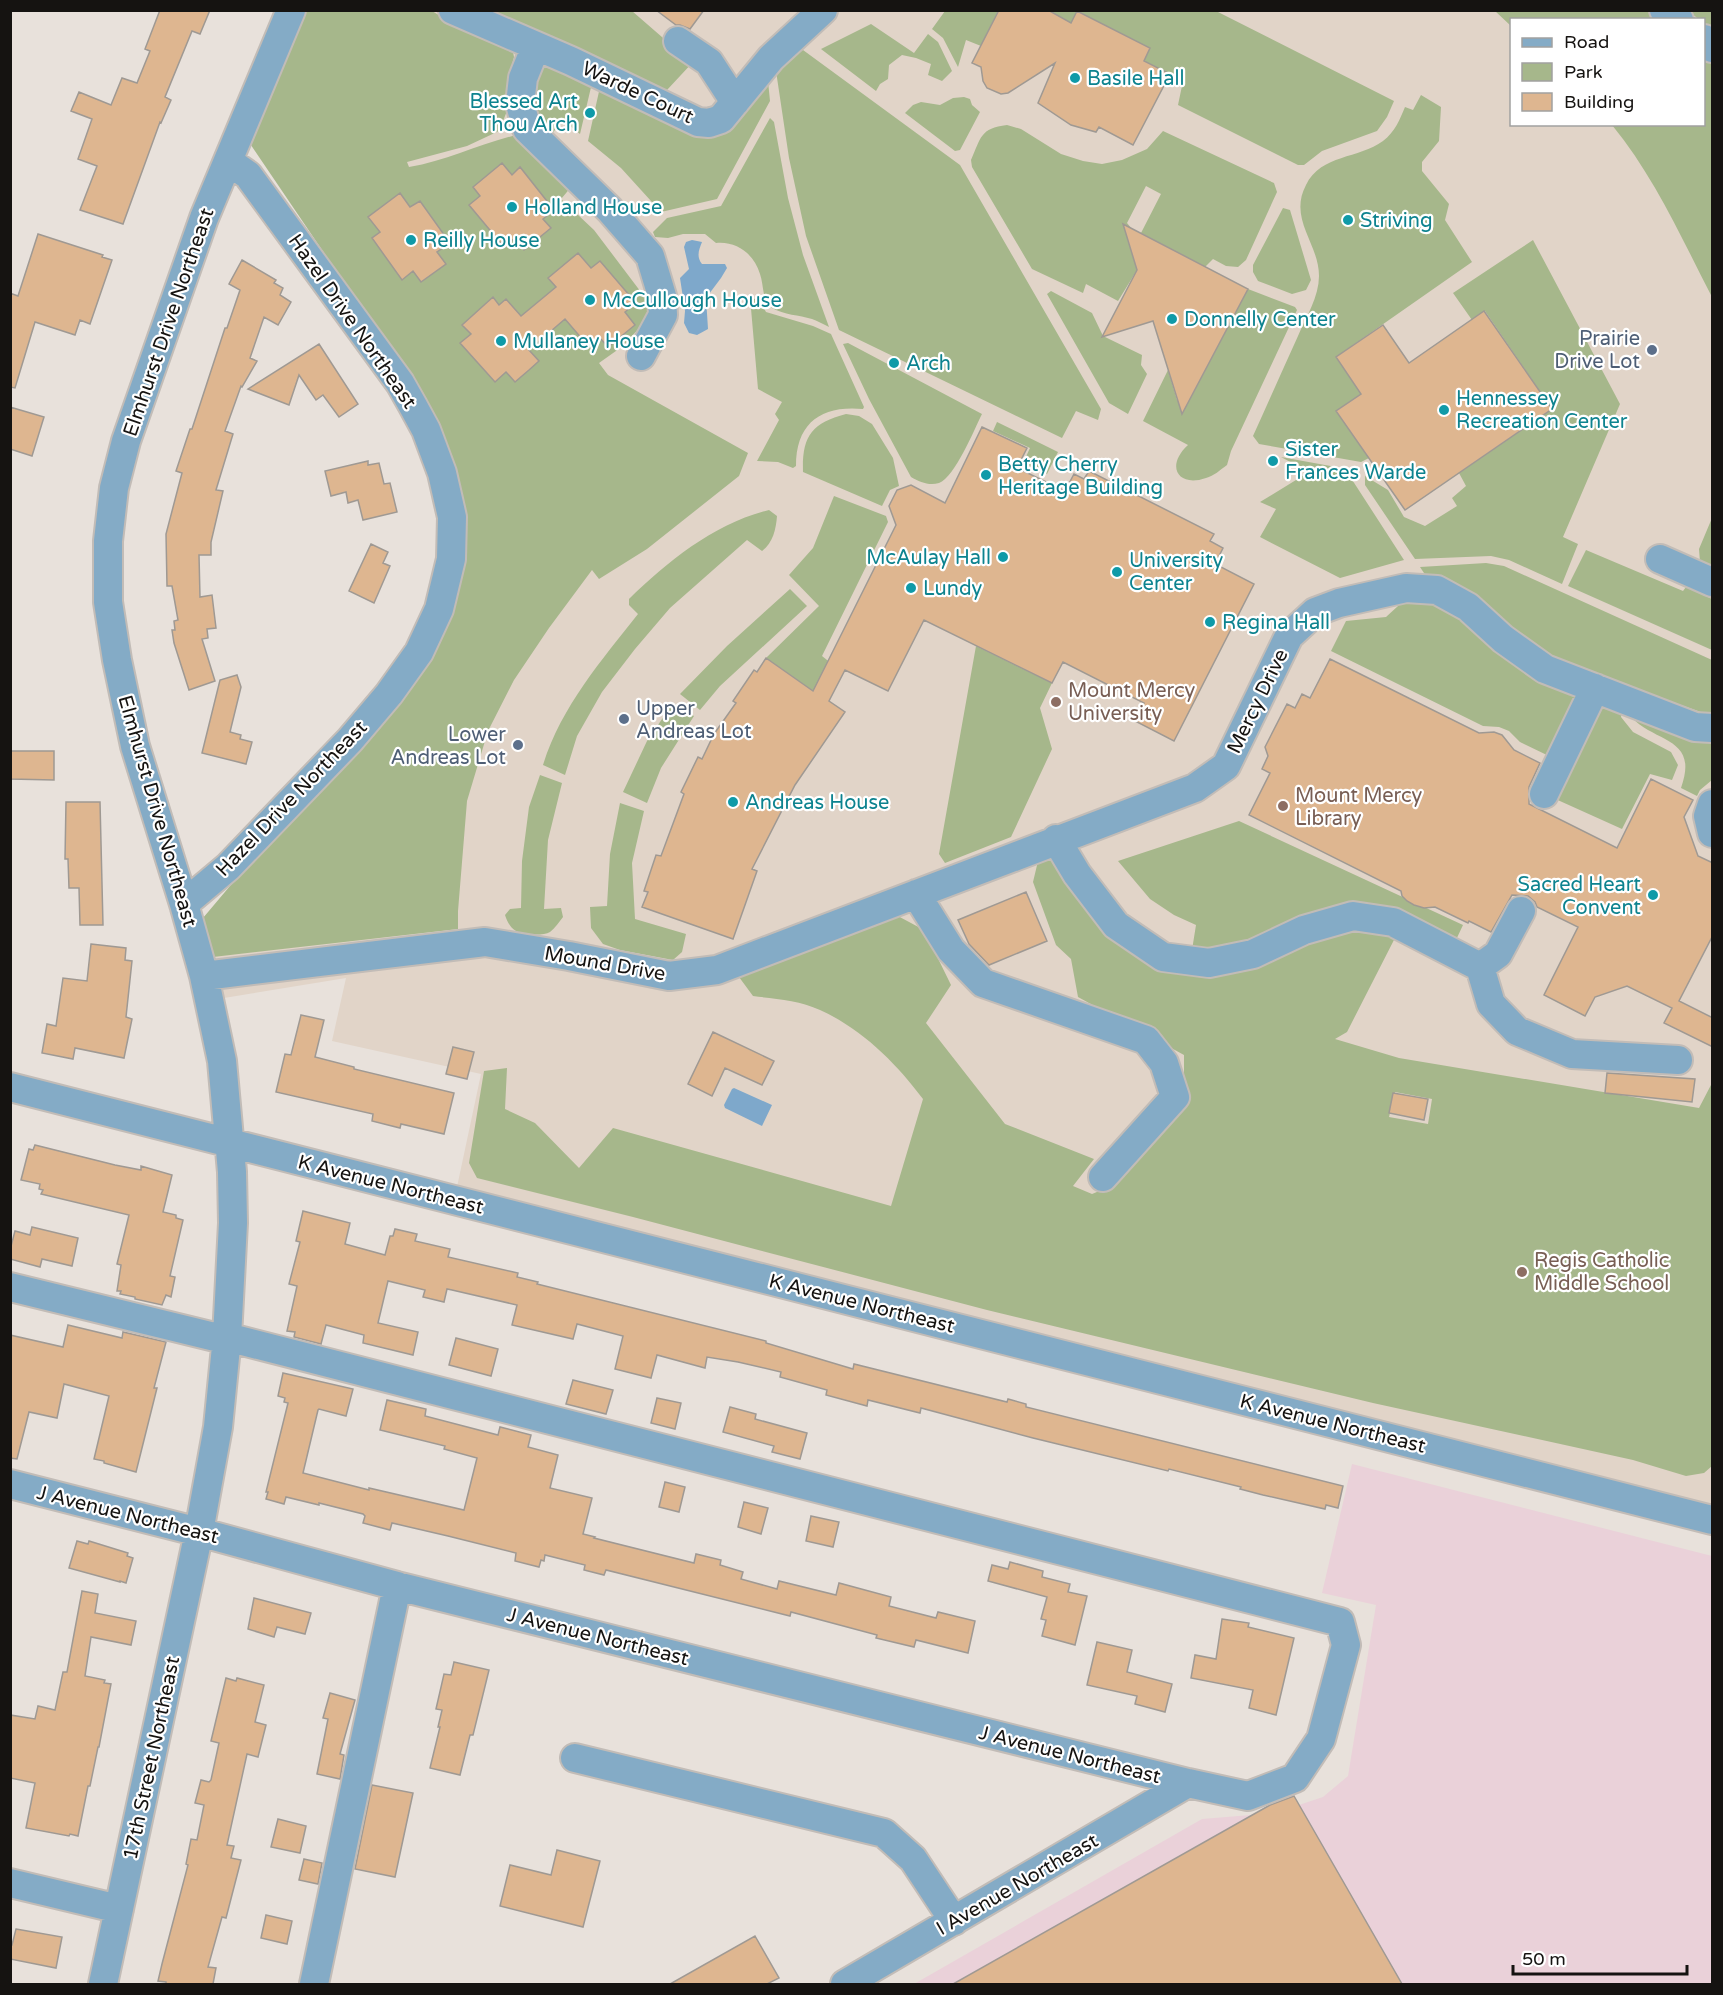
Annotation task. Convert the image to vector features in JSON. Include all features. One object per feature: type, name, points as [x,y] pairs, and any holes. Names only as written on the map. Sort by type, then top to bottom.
[{"type":"street","name":"Elmhurst Drive Northeast","points":[[199,1532],[218,1427],[227,1338],[233,1223],[230,1143],[222,1061],[204,976],[135,746],[117,660],[108,602],[108,541],[114,488],[126,441],[204,218],[291,10]]},
{"type":"street","name":"Warde Court","points":[[453,10],[571,61],[699,122],[710,123],[721,119],[771,58],[823,10]]},
{"type":"street","points":[[678,41],[709,62],[735,102]]},
{"type":"street","points":[[536,46],[523,78],[520,104],[528,129],[607,207],[650,256],[662,296],[663,315],[641,356]]},
{"type":"street","name":"Hazel Drive Northeast","points":[[184,904],[228,867],[350,740],[388,694],[419,652],[439,609],[451,559],[452,518],[442,472],[426,430],[400,383],[248,175],[228,161]]},
{"type":"street","points":[[1660,559],[1713,582]]},
{"type":"street","name":"Mercy Drive","points":[[1056,839],[1195,788],[1226,766],[1289,636],[1314,612],[1340,603],[1406,588],[1437,590],[1468,607],[1503,639],[1545,669],[1695,727],[1713,728]]},
{"type":"street","points":[[1544,794],[1595,688]]},
{"type":"street","points":[[1713,804],[1708,816],[1713,833]]},
{"type":"street","points":[[1056,839],[1077,874],[1116,925],[1163,957],[1209,963],[1253,954],[1305,930],[1353,916],[1393,922],[1480,967],[1491,1004],[1517,1031],[1572,1054],[1678,1060]]},
{"type":"street","name":"Mound Drive","points":[[204,976],[485,942],[669,976],[711,971],[1056,839]]},
{"type":"street","points":[[916,894],[951,950],[983,983],[1146,1040],[1164,1064],[1175,1097],[1103,1177]]},
{"type":"street","points":[[1480,967],[1498,954],[1521,911]]},
{"type":"street","name":"K Avenue Northeast","points":[[10,1087],[1713,1520]]},
{"type":"street","points":[[10,1287],[227,1338]]},
{"type":"street","name":"J Avenue Northeast","points":[[10,1484],[397,1586],[1248,1796],[1295,1778],[1321,1739],[1346,1645],[1340,1622],[227,1338]]},
{"type":"street","name":"17th Street Northeast","points":[[103,1984],[199,1532]]},
{"type":"street","points":[[314,1984],[397,1586]]},
{"type":"street","points":[[575,1758],[884,1833],[913,1859],[954,1921]]},
{"type":"street","name":"I Avenue Northeast","points":[[845,1984],[1188,1783]]},
{"type":"street","points":[[10,1883],[119,1909]]},
{"type":"shaded area","name":"Mount Mercy University","points":[[305,11],[1712,11],[1712,1506],[457,1187],[481,1074],[332,1041],[346,978],[224,998],[203,918],[381,724],[417,681],[441,640],[456,597],[408,377],[251,145]]},
{"type":"shaded area","points":[[1352,1464],[1712,1556],[1712,1984],[914,1984],[1202,1819],[1275,1813],[1323,1797],[1348,1776],[1376,1605],[1322,1593]]},
{"type":"green space","points":[[1054,10],[1216,11],[1394,101],[1377,131],[1322,151],[1304,165],[1298,165],[1178,105],[1183,81],[1144,61],[1150,48],[1077,12],[1070,25],[1051,16]]},
{"type":"green space","points":[[305,11],[432,11],[447,20],[512,47],[514,57],[507,84],[509,106],[499,131],[467,146],[407,162],[409,167],[521,134],[572,186],[561,199],[594,230],[653,308],[623,346],[599,363],[608,375],[748,453],[739,476],[647,549],[599,579],[592,570],[514,680],[488,731],[467,801],[458,929],[213,957],[203,918],[235,880],[381,724],[417,681],[441,640],[456,597],[408,377],[251,145],[278,73]]},
{"type":"green space","points":[[485,11],[632,11],[670,44],[694,61],[667,90]]},
{"type":"green space","points":[[945,11],[998,11],[981,46],[966,40],[958,67],[943,38],[932,29]]},
{"type":"green space","points":[[1495,11],[1649,11],[1662,18],[1510,18],[1510,25]]},
{"type":"green space","points":[[1687,11],[1712,11],[1712,30],[1705,24],[1705,18],[1698,18]]},
{"type":"green space","points":[[871,24],[914,53],[928,34],[938,42],[952,71],[942,81],[928,75],[931,64],[902,55],[889,65],[888,79],[880,84],[876,91],[821,49]]},
{"type":"green space","points":[[803,50],[960,165],[1101,409],[1098,420],[1076,411],[1062,438],[839,330],[806,236],[789,158],[776,71],[788,55]]},
{"type":"green space","points":[[1705,53],[1712,60],[1712,297],[1654,187],[1613,126],[1705,126]]},
{"type":"green space","points":[[551,63],[592,83],[580,134],[564,121],[551,134],[535,108],[534,94],[539,76],[543,65]]},
{"type":"green space","points":[[768,81],[770,101],[717,199],[661,212],[621,168],[588,141],[600,87],[694,133]]},
{"type":"green space","points":[[1421,95],[1441,107],[1439,141],[1422,162],[1422,171],[1449,204],[1445,220],[1472,262],[1336,357],[1361,394],[1336,411],[1369,458],[1361,462],[1259,444],[1253,436],[1317,292],[1318,264],[1300,209],[1301,197],[1306,185],[1313,175],[1331,162],[1373,147],[1383,141],[1394,129],[1405,107],[1413,110]]},
{"type":"green space","points":[[953,98],[970,99],[972,105],[980,112],[960,150],[955,151],[905,113],[913,105],[921,102],[940,105]]},
{"type":"green space","points":[[770,118],[774,122],[788,198],[803,255],[829,327],[812,319],[772,308],[766,302],[754,260],[744,250],[731,244],[716,243],[705,234],[683,234],[668,238],[655,237],[653,232],[667,218],[721,206]]},
{"type":"green space","points":[[1007,125],[1021,129],[1061,154],[1102,164],[1122,160],[1147,149],[1163,131],[1274,183],[1277,192],[1246,260],[1238,267],[1226,266],[1213,259],[1205,267],[1141,233],[1161,194],[1146,186],[1127,223],[1132,229],[1137,270],[1118,301],[1086,284],[1083,293],[1032,269],[972,167],[971,160],[983,135],[998,126]]},
{"type":"green space","points":[[1283,208],[1290,210],[1311,280],[1306,290],[1292,294],[1258,281],[1253,272],[1253,265]]},
{"type":"green space","points":[[1533,240],[1620,404],[1563,537],[1578,544],[1562,584],[1509,560],[1491,556],[1415,559],[1365,485],[1365,476],[1388,490],[1404,517],[1425,526],[1457,506],[1452,498],[1466,486],[1459,473],[1552,409],[1485,311],[1472,320],[1453,293]]},
{"type":"green space","points":[[1248,289],[1295,307],[1297,310],[1231,451],[1227,465],[1209,477],[1188,480],[1178,473],[1176,467],[1177,460],[1188,445],[1143,421],[1168,370],[1177,400],[1187,405]]},
{"type":"green space","points":[[1051,291],[1092,313],[1103,336],[1142,355],[1141,365],[1147,374],[1128,414],[1109,403],[1047,294]]},
{"type":"green space","points":[[750,297],[760,301],[766,312],[813,326],[831,334],[864,407],[863,409],[835,410],[814,420],[806,428],[801,438],[796,466],[793,468],[778,462],[757,461],[779,420],[775,414],[782,402],[758,389]]},
{"type":"green space","points":[[848,343],[982,414],[963,452],[945,479],[932,484],[911,477],[869,399],[843,344]]},
{"type":"green space","points":[[846,414],[859,416],[872,424],[893,458],[899,486],[890,490],[882,506],[803,472],[804,449],[811,433],[824,422]]},
{"type":"green space","points":[[997,422],[1058,452],[1047,474],[1023,463],[1030,448],[993,431]]},
{"type":"green space","points":[[1281,457],[1336,467],[1349,475],[1404,560],[1340,578],[1260,537],[1276,509],[1260,502],[1309,472]]},
{"type":"green space","points":[[834,496],[886,516],[888,522],[822,656],[832,664],[816,694],[766,658],[819,606],[789,575],[813,548]]},
{"type":"green space","points":[[769,510],[777,516],[773,535],[766,548],[762,551],[747,540],[670,608],[635,649],[602,692],[577,736],[565,775],[543,765],[571,704],[596,667],[638,614],[629,605],[629,599],[693,545],[730,524]]},
{"type":"green space","points":[[1712,518],[1712,568],[1700,562],[1699,549]]},
{"type":"green space","points":[[1586,550],[1683,591],[1686,587],[1712,599],[1712,650],[1568,586]]},
{"type":"green space","points":[[1486,563],[1504,566],[1712,660],[1712,716],[1579,669],[1543,652],[1501,620],[1470,591],[1447,581],[1426,576],[1420,567]]},
{"type":"green space","points":[[790,589],[807,606],[720,686],[700,710],[680,694],[727,646]]},
{"type":"green space","points":[[1398,599],[1442,601],[1578,693],[1551,757],[1520,742],[1509,731],[1499,727],[1483,726],[1331,651],[1346,621],[1386,617],[1398,606]]},
{"type":"green space","points":[[976,646],[1052,683],[1040,708],[1052,749],[1011,837],[945,863],[939,854]]},
{"type":"green space","points":[[673,703],[694,716],[661,768],[647,803],[623,792],[647,741]]},
{"type":"green space","points":[[1593,704],[1622,711],[1621,717],[1633,732],[1671,752],[1678,765],[1672,780],[1650,774],[1622,829],[1551,797]]},
{"type":"green space","points":[[1631,717],[1712,738],[1712,780],[1700,790],[1697,796],[1681,788],[1685,771],[1684,759],[1680,750],[1641,726]]},
{"type":"green space","points":[[540,775],[562,783],[548,840],[544,909],[561,908],[563,917],[550,932],[533,935],[514,930],[505,915],[510,909],[521,908],[522,861],[529,807]]},
{"type":"green space","points":[[620,803],[644,811],[632,863],[635,919],[686,934],[682,952],[673,960],[620,950],[603,944],[591,928],[590,907],[607,906],[610,854]]},
{"type":"green space","points":[[1239,821],[1463,925],[1455,942],[1394,914],[1237,952],[1192,950],[1196,925],[1174,915],[1150,899],[1118,861]]},
{"type":"green space","points":[[1039,857],[1056,862],[1198,973],[1242,971],[1346,928],[1396,936],[1347,1032],[1335,1039],[1399,1058],[1699,1108],[1712,1083],[1712,1466],[1704,1473],[1686,1476],[1633,1460],[1373,1403],[987,1310],[477,1178],[469,1163],[484,1071],[507,1068],[505,1109],[535,1123],[579,1168],[613,1128],[891,1206],[923,1099],[890,1060],[850,1027],[804,1004],[753,996],[739,977],[896,915],[924,930],[951,985],[926,1023],[1005,1124],[1094,1159],[1073,1186],[1092,1194],[1109,1187],[1184,1096],[1184,1055],[1078,997],[1071,959],[1056,945],[1033,882]],"holes":[[[1395,1092],[1432,1099],[1428,1124],[1389,1117]]]},
{"type":"water","points":[[692,240],[702,242],[699,256],[702,264],[725,264],[727,268],[706,298],[708,329],[697,335],[689,333],[684,323],[685,311],[680,278],[689,269],[684,247],[686,242]]},
{"type":"water","points":[[734,1088],[772,1105],[762,1126],[725,1108],[724,1105]]},
{"type":"building","points":[[160,10],[210,10],[200,34],[192,31],[165,97],[171,100],[160,122],[123,224],[80,210],[97,166],[78,159],[92,119],[71,111],[79,92],[111,105],[122,78],[137,83],[150,51],[145,49]]},
{"type":"building","points":[[656,10],[704,10],[690,29],[676,25]]},
{"type":"building","name":"Basile Hall","points":[[999,10],[1048,10],[1071,23],[1077,11],[1150,48],[1144,61],[1170,74],[1133,145],[1099,127],[1096,132],[1071,125],[1038,103],[1055,63],[1008,93],[1001,94],[987,88],[983,81],[981,67],[972,63]]},
{"type":"building","name":"Holland House","points":[[502,163],[512,175],[520,167],[554,210],[543,219],[551,228],[524,250],[515,238],[504,247],[469,205],[480,196],[473,187]]},
{"type":"building","name":"Reilly House","points":[[400,193],[410,207],[420,201],[450,243],[437,252],[446,264],[421,282],[413,271],[402,280],[372,238],[380,232],[368,217]]},
{"type":"building","name":"Donnelly Center","points":[[1123,224],[1248,289],[1182,414],[1153,321],[1102,337],[1137,270]]},
{"type":"building","points":[[38,234],[112,260],[90,324],[80,320],[75,335],[35,322],[15,388],[10,387],[10,293],[18,296]]},
{"type":"building","points":[[578,253],[591,268],[600,261],[636,303],[625,312],[635,325],[608,347],[600,338],[589,347],[565,319],[529,350],[539,361],[529,370],[515,382],[506,372],[495,382],[460,343],[471,334],[462,325],[493,297],[499,305],[506,299],[521,316],[556,287],[548,278]]},
{"type":"building","points":[[242,260],[276,280],[274,283],[283,288],[280,295],[291,302],[278,325],[264,317],[250,358],[257,361],[241,386],[225,431],[233,434],[216,490],[223,491],[211,542],[211,555],[199,555],[200,597],[212,595],[216,628],[207,629],[208,638],[202,639],[215,681],[189,690],[172,630],[175,630],[174,621],[178,620],[172,586],[167,586],[166,534],[182,473],[176,471],[240,290],[229,284]]},
{"type":"building","name":"Hennessey Recreation Center","points":[[1484,311],[1552,409],[1405,510],[1336,411],[1361,394],[1336,357],[1383,325],[1409,363]]},
{"type":"building","points":[[319,344],[358,404],[339,417],[323,395],[316,400],[299,375],[289,405],[248,389]]},
{"type":"building","points":[[10,407],[44,417],[32,456],[10,449]]},
{"type":"building","points":[[982,427],[1027,448],[1017,468],[1065,491],[1074,474],[1084,479],[1089,471],[1214,534],[1210,541],[1223,548],[1215,564],[1254,584],[1174,741],[1135,721],[1144,703],[1063,662],[1052,683],[924,620],[888,691],[845,670],[829,701],[845,712],[795,785],[752,869],[757,871],[733,939],[642,907],[648,892],[644,891],[656,855],[661,856],[684,794],[681,792],[698,757],[702,759],[714,734],[736,703],[733,701],[754,670],[757,672],[766,658],[813,691],[896,525],[889,506],[897,490],[911,485],[945,503]]},
{"type":"building","points":[[368,461],[368,465],[379,463],[384,484],[390,483],[397,512],[363,520],[358,500],[348,503],[346,492],[331,496],[325,471]]},
{"type":"building","points":[[371,544],[388,552],[383,563],[390,566],[374,603],[349,591]]},
{"type":"building","points":[[1330,659],[1479,733],[1494,732],[1502,735],[1514,750],[1540,763],[1529,787],[1529,804],[1617,848],[1651,779],[1693,800],[1684,817],[1698,856],[1713,863],[1713,935],[1679,1001],[1713,1018],[1713,1047],[1664,1023],[1672,1008],[1627,986],[1595,997],[1585,1016],[1544,995],[1578,927],[1537,907],[1528,896],[1512,895],[1491,932],[1435,907],[1424,908],[1414,905],[1402,896],[1401,891],[1249,815],[1270,773],[1262,769],[1268,756],[1265,747],[1287,704],[1295,708],[1302,694],[1310,698]]},
{"type":"building","points":[[237,675],[241,687],[230,732],[241,735],[240,739],[252,742],[246,764],[202,753],[220,680]]},
{"type":"building","points":[[10,751],[54,751],[54,780],[10,779]]},
{"type":"building","points":[[66,802],[100,802],[103,925],[80,925],[79,888],[69,888],[68,859],[65,859]]},
{"type":"building","points":[[1026,892],[1047,941],[989,965],[969,944],[958,920]]},
{"type":"building","points":[[91,944],[126,948],[125,960],[132,961],[126,1017],[132,1019],[124,1058],[75,1048],[73,1059],[42,1053],[47,1024],[56,1026],[63,978],[87,981]]},
{"type":"building","points":[[301,1015],[324,1020],[315,1057],[354,1067],[354,1069],[454,1093],[444,1134],[401,1124],[400,1128],[372,1121],[373,1114],[276,1092],[285,1054],[291,1055]]},
{"type":"building","points":[[713,1032],[774,1061],[762,1085],[725,1068],[712,1096],[688,1084]]},
{"type":"building","points":[[453,1047],[474,1052],[467,1079],[446,1074]]},
{"type":"building","points":[[1607,1073],[1695,1079],[1692,1102],[1605,1093]]},
{"type":"building","points":[[1393,1093],[1428,1099],[1424,1120],[1389,1113]]},
{"type":"building","points":[[35,1145],[115,1165],[141,1170],[141,1166],[172,1175],[163,1212],[176,1215],[176,1218],[183,1220],[170,1276],[175,1277],[171,1297],[166,1295],[162,1305],[135,1299],[135,1297],[120,1294],[121,1291],[117,1291],[121,1265],[117,1264],[129,1215],[41,1194],[43,1190],[39,1189],[40,1184],[21,1180],[29,1149],[33,1150]]},
{"type":"building","points":[[303,1211],[350,1223],[345,1244],[385,1255],[390,1236],[393,1236],[395,1229],[417,1234],[415,1241],[450,1249],[448,1257],[518,1273],[517,1277],[538,1282],[537,1284],[766,1341],[766,1343],[853,1369],[854,1364],[1007,1402],[1008,1399],[1026,1404],[1026,1407],[1343,1486],[1338,1508],[1326,1505],[1325,1509],[1263,1495],[1240,1489],[1241,1487],[1033,1438],[921,1408],[920,1413],[868,1400],[867,1406],[826,1395],[827,1390],[780,1377],[781,1372],[738,1362],[707,1357],[705,1368],[657,1355],[651,1378],[615,1369],[623,1336],[577,1324],[573,1339],[512,1325],[517,1305],[447,1289],[444,1302],[423,1297],[425,1290],[388,1281],[378,1323],[418,1332],[413,1355],[363,1343],[364,1335],[326,1325],[321,1344],[294,1337],[295,1332],[287,1331],[297,1286],[289,1284],[300,1242],[296,1241]]},
{"type":"building","points":[[32,1227],[78,1238],[72,1266],[42,1259],[40,1267],[10,1259],[15,1231],[30,1235]]},
{"type":"building","points":[[68,1325],[122,1338],[123,1332],[166,1342],[136,1472],[94,1459],[109,1396],[64,1384],[57,1418],[29,1412],[17,1459],[10,1458],[10,1335],[63,1347]]},
{"type":"building","points":[[456,1338],[498,1349],[491,1376],[449,1365]]},
{"type":"building","points":[[283,1373],[353,1389],[346,1416],[318,1410],[303,1473],[464,1510],[477,1458],[444,1449],[445,1446],[380,1430],[387,1400],[426,1409],[425,1416],[498,1435],[500,1427],[531,1435],[528,1447],[558,1455],[550,1488],[592,1498],[583,1534],[694,1563],[696,1554],[721,1560],[720,1565],[743,1572],[741,1579],[777,1589],[779,1581],[836,1595],[839,1583],[891,1597],[889,1606],[936,1618],[938,1612],[975,1621],[968,1653],[916,1640],[914,1647],[791,1612],[790,1616],[606,1570],[604,1575],[584,1570],[585,1565],[545,1555],[539,1567],[515,1561],[516,1553],[392,1523],[390,1530],[363,1523],[365,1516],[363,1514],[319,1503],[319,1505],[286,1497],[284,1504],[266,1499],[288,1403],[284,1402],[285,1398],[278,1396]]},
{"type":"building","points":[[573,1380],[613,1390],[606,1414],[566,1404]]},
{"type":"building","points":[[657,1398],[681,1403],[675,1429],[651,1423]]},
{"type":"building","points":[[730,1407],[756,1414],[755,1419],[807,1433],[800,1459],[772,1452],[774,1446],[723,1432]]},
{"type":"building","points":[[665,1482],[685,1487],[679,1512],[659,1507]]},
{"type":"building","points":[[744,1502],[768,1508],[761,1534],[738,1527]]},
{"type":"building","points":[[811,1516],[839,1522],[833,1547],[806,1541]]},
{"type":"building","points":[[77,1541],[88,1544],[89,1541],[128,1553],[127,1556],[133,1558],[126,1583],[69,1568]]},
{"type":"building","points":[[1010,1562],[1043,1571],[1042,1577],[1070,1584],[1068,1592],[1087,1596],[1075,1645],[1042,1636],[1046,1620],[1041,1619],[1047,1597],[988,1581],[992,1565],[1008,1569]]},
{"type":"building","points":[[82,1591],[98,1594],[95,1613],[136,1621],[131,1645],[91,1637],[85,1676],[105,1680],[104,1683],[111,1684],[78,1836],[70,1834],[69,1836],[26,1828],[35,1783],[10,1778],[10,1715],[35,1719],[38,1706],[55,1710],[63,1672],[67,1672]]},
{"type":"building","points":[[254,1598],[311,1613],[305,1634],[277,1627],[274,1637],[248,1629]]},
{"type":"building","points":[[1222,1619],[1249,1623],[1248,1627],[1294,1638],[1276,1715],[1249,1708],[1253,1690],[1191,1678],[1195,1655],[1216,1659]]},
{"type":"building","points":[[1097,1642],[1132,1650],[1127,1672],[1172,1684],[1165,1712],[1135,1704],[1137,1696],[1087,1685]]},
{"type":"building","points":[[454,1662],[489,1670],[473,1735],[470,1735],[460,1775],[430,1768],[442,1710],[436,1709],[444,1674],[451,1675]]},
{"type":"building","points":[[226,1678],[236,1681],[237,1678],[264,1685],[255,1722],[266,1725],[258,1757],[247,1754],[227,1845],[234,1846],[231,1858],[241,1860],[226,1918],[222,1917],[208,1967],[216,1968],[213,1984],[166,1984],[166,1982],[158,1981],[188,1865],[186,1864],[191,1839],[197,1840],[204,1805],[195,1803],[201,1780],[209,1782],[211,1780],[219,1743],[211,1741]]},
{"type":"building","points":[[330,1693],[355,1700],[340,1754],[344,1755],[340,1779],[317,1774],[328,1719],[323,1718]]},
{"type":"building","points":[[372,1785],[413,1793],[395,1877],[355,1869]]},
{"type":"building","points":[[1294,1796],[1402,1984],[953,1984],[1270,1805]]},
{"type":"building","points":[[278,1819],[306,1826],[300,1853],[271,1847]]},
{"type":"building","points":[[557,1850],[600,1861],[583,1927],[500,1906],[510,1865],[551,1875]]},
{"type":"building","points":[[304,1859],[322,1863],[318,1884],[299,1880]]},
{"type":"building","points":[[266,1915],[292,1921],[287,1944],[261,1938]]},
{"type":"building","points":[[16,1929],[62,1937],[56,1968],[10,1959],[10,1945],[12,1945]]},
{"type":"building","points":[[755,1936],[779,1978],[767,1984],[670,1984]]},
{"type":"place","name":"Basile Hall","points":[[1075,78]]},
{"type":"place","name":"Blessed Art Thou Arch","points":[[590,113]]},
{"type":"place","name":"Holland House","points":[[512,207]]},
{"type":"place","name":"Striving","points":[[1348,220]]},
{"type":"place","name":"Reilly House","points":[[411,240]]},
{"type":"place","name":"McCullough House","points":[[590,300]]},
{"type":"place","name":"Donnelly Center","points":[[1172,319]]},
{"type":"place","name":"Mullaney House","points":[[501,341]]},
{"type":"place","name":"Prairie Drive Lot","points":[[1652,350]]},
{"type":"place","name":"Arch","points":[[894,363]]},
{"type":"place","name":"Hennessey Recreation Center","points":[[1444,410]]},
{"type":"place","name":"Sister Frances Warde","points":[[1273,461]]},
{"type":"place","name":"Betty Cherry Heritage Building","points":[[986,475]]},
{"type":"place","name":"McAulay Hall","points":[[1003,557]]},
{"type":"place","name":"University Center","points":[[1117,572]]},
{"type":"place","name":"Lundy","points":[[911,588]]},
{"type":"place","name":"Regina Hall","points":[[1210,622]]},
{"type":"place","name":"Mount Mercy University","points":[[1056,702]]},
{"type":"place","name":"Upper Andreas Lot","points":[[624,719]]},
{"type":"place","name":"Lower Andreas Lot","points":[[518,745]]},
{"type":"place","name":"Andreas House","points":[[733,802]]},
{"type":"place","name":"Mount Mercy Library","points":[[1283,806]]},
{"type":"place","name":"Sacred Heart Convent","points":[[1653,895]]},
{"type":"place","name":"Regis Catholic Middle School","points":[[1522,1272]]}]
